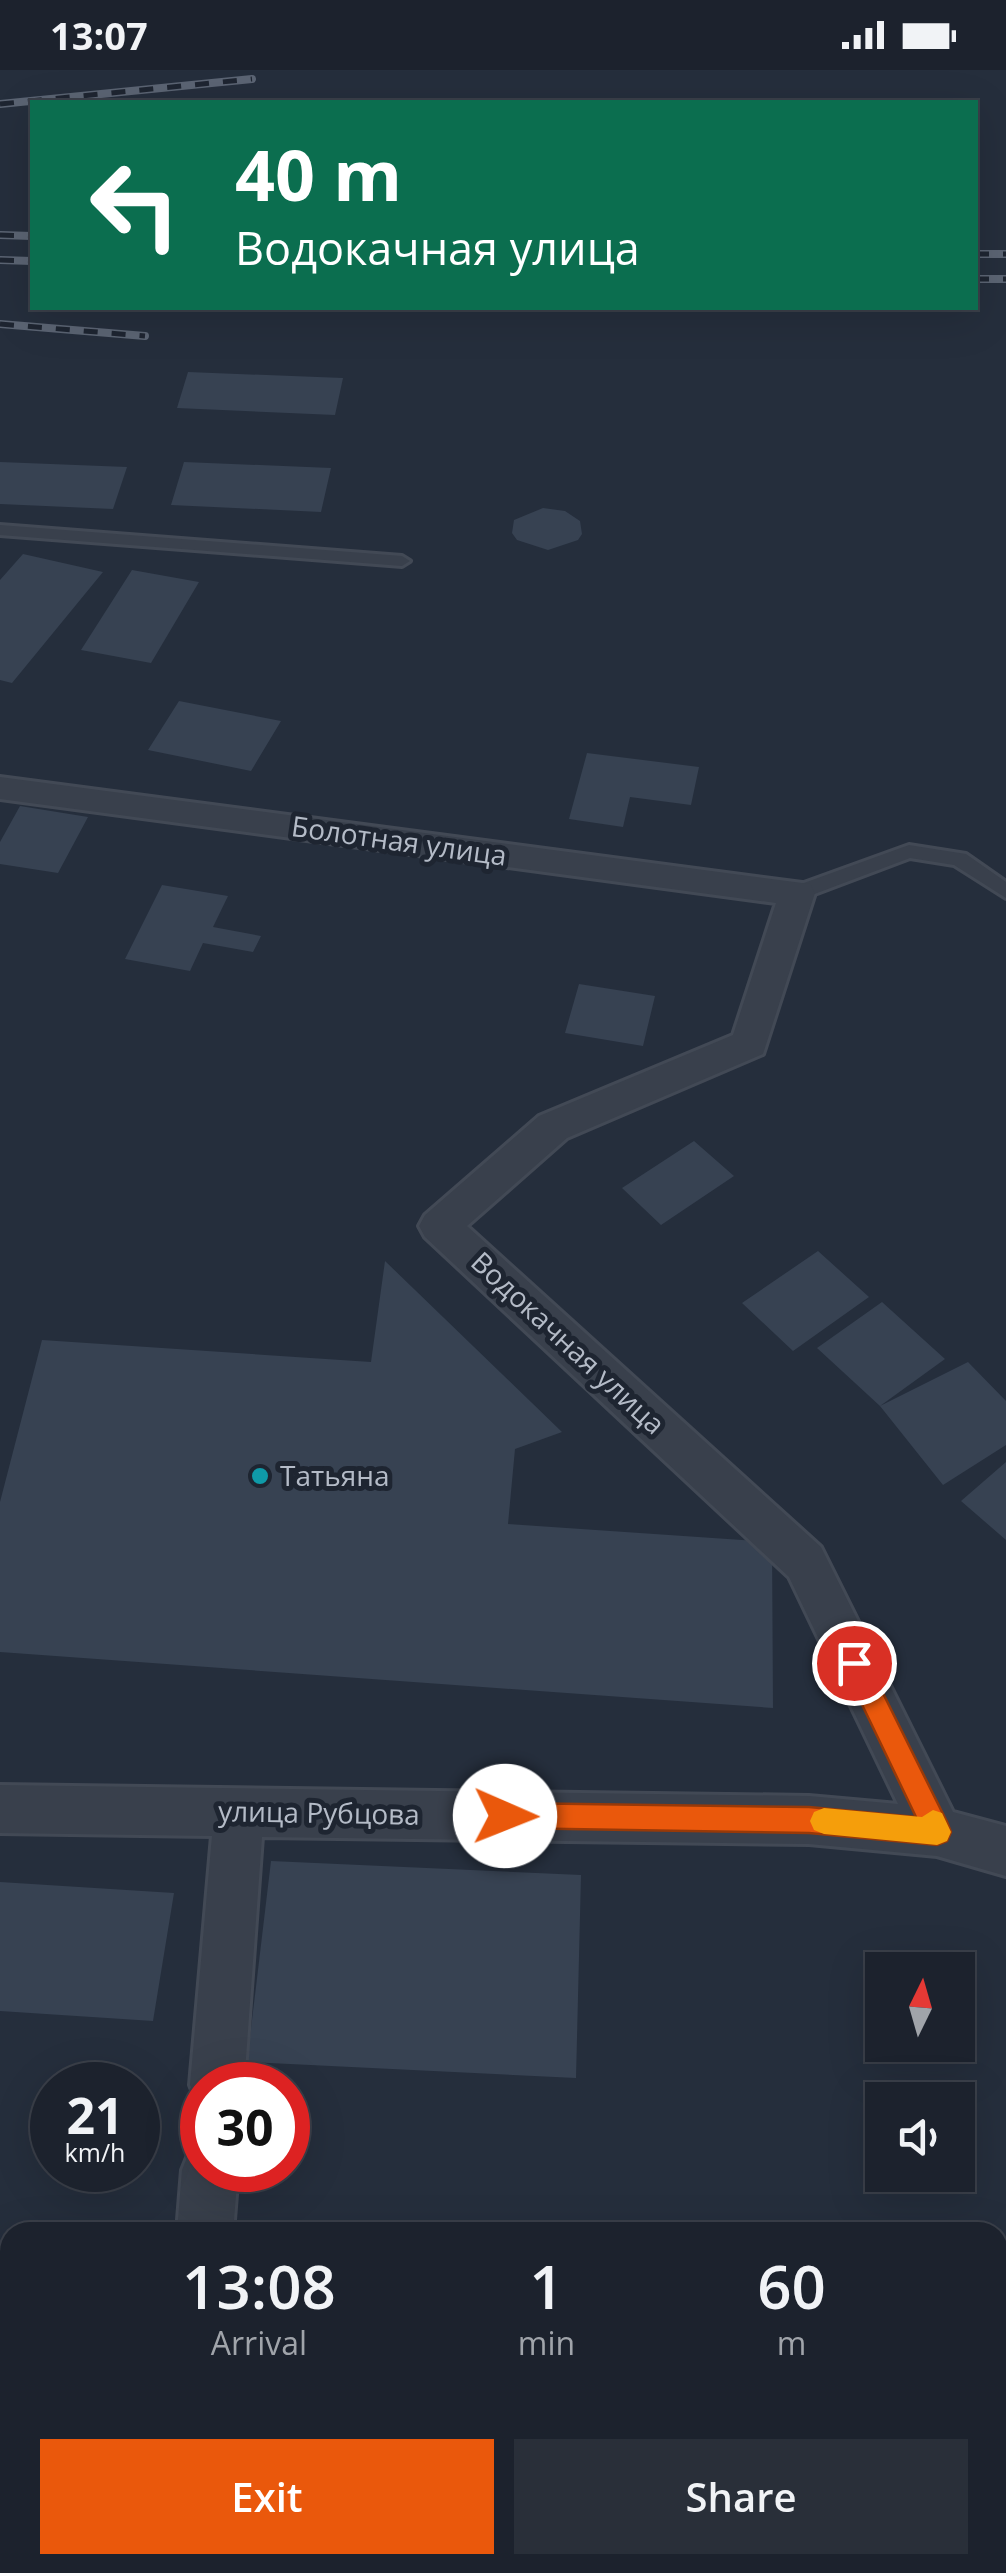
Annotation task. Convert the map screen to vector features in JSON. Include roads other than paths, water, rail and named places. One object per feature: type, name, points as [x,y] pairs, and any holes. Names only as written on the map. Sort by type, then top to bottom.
[{"type":"street","name":"Болотная улица","points":[[0,788],[798,893]]},
{"type":"street","name":"Водокачная улица","points":[[798,893],[748,1044],[553,1127],[440,1226],[805,1562],[937,1832]]},
{"type":"street","name":"улица Рубцова","points":[[0,1810],[809,1820],[937,1832]]},
{"type":"street","points":[[219,2062],[240,1812]]},
{"type":"street","points":[[937,1832],[1006,1851]]},
{"type":"street","points":[[205,2222],[208,2192]]},
{"type":"lane","points":[[0,530],[402,561]]},
{"type":"lane","points":[[798,893],[909,851],[960,860],[1006,891]]},
{"type":"railway","points":[[40,100],[252,79]]},
{"type":"railway","points":[[0,104],[30,101]]},
{"type":"railway","points":[[0,235],[30,236]]},
{"type":"railway","points":[[978,254],[1006,254]]},
{"type":"railway","points":[[0,260],[30,261]]},
{"type":"railway","points":[[978,279],[1006,279]]},
{"type":"railway","points":[[0,324],[145,336]]},
{"type":"place","name":"Татьяна","points":[[260,1476]]}]
